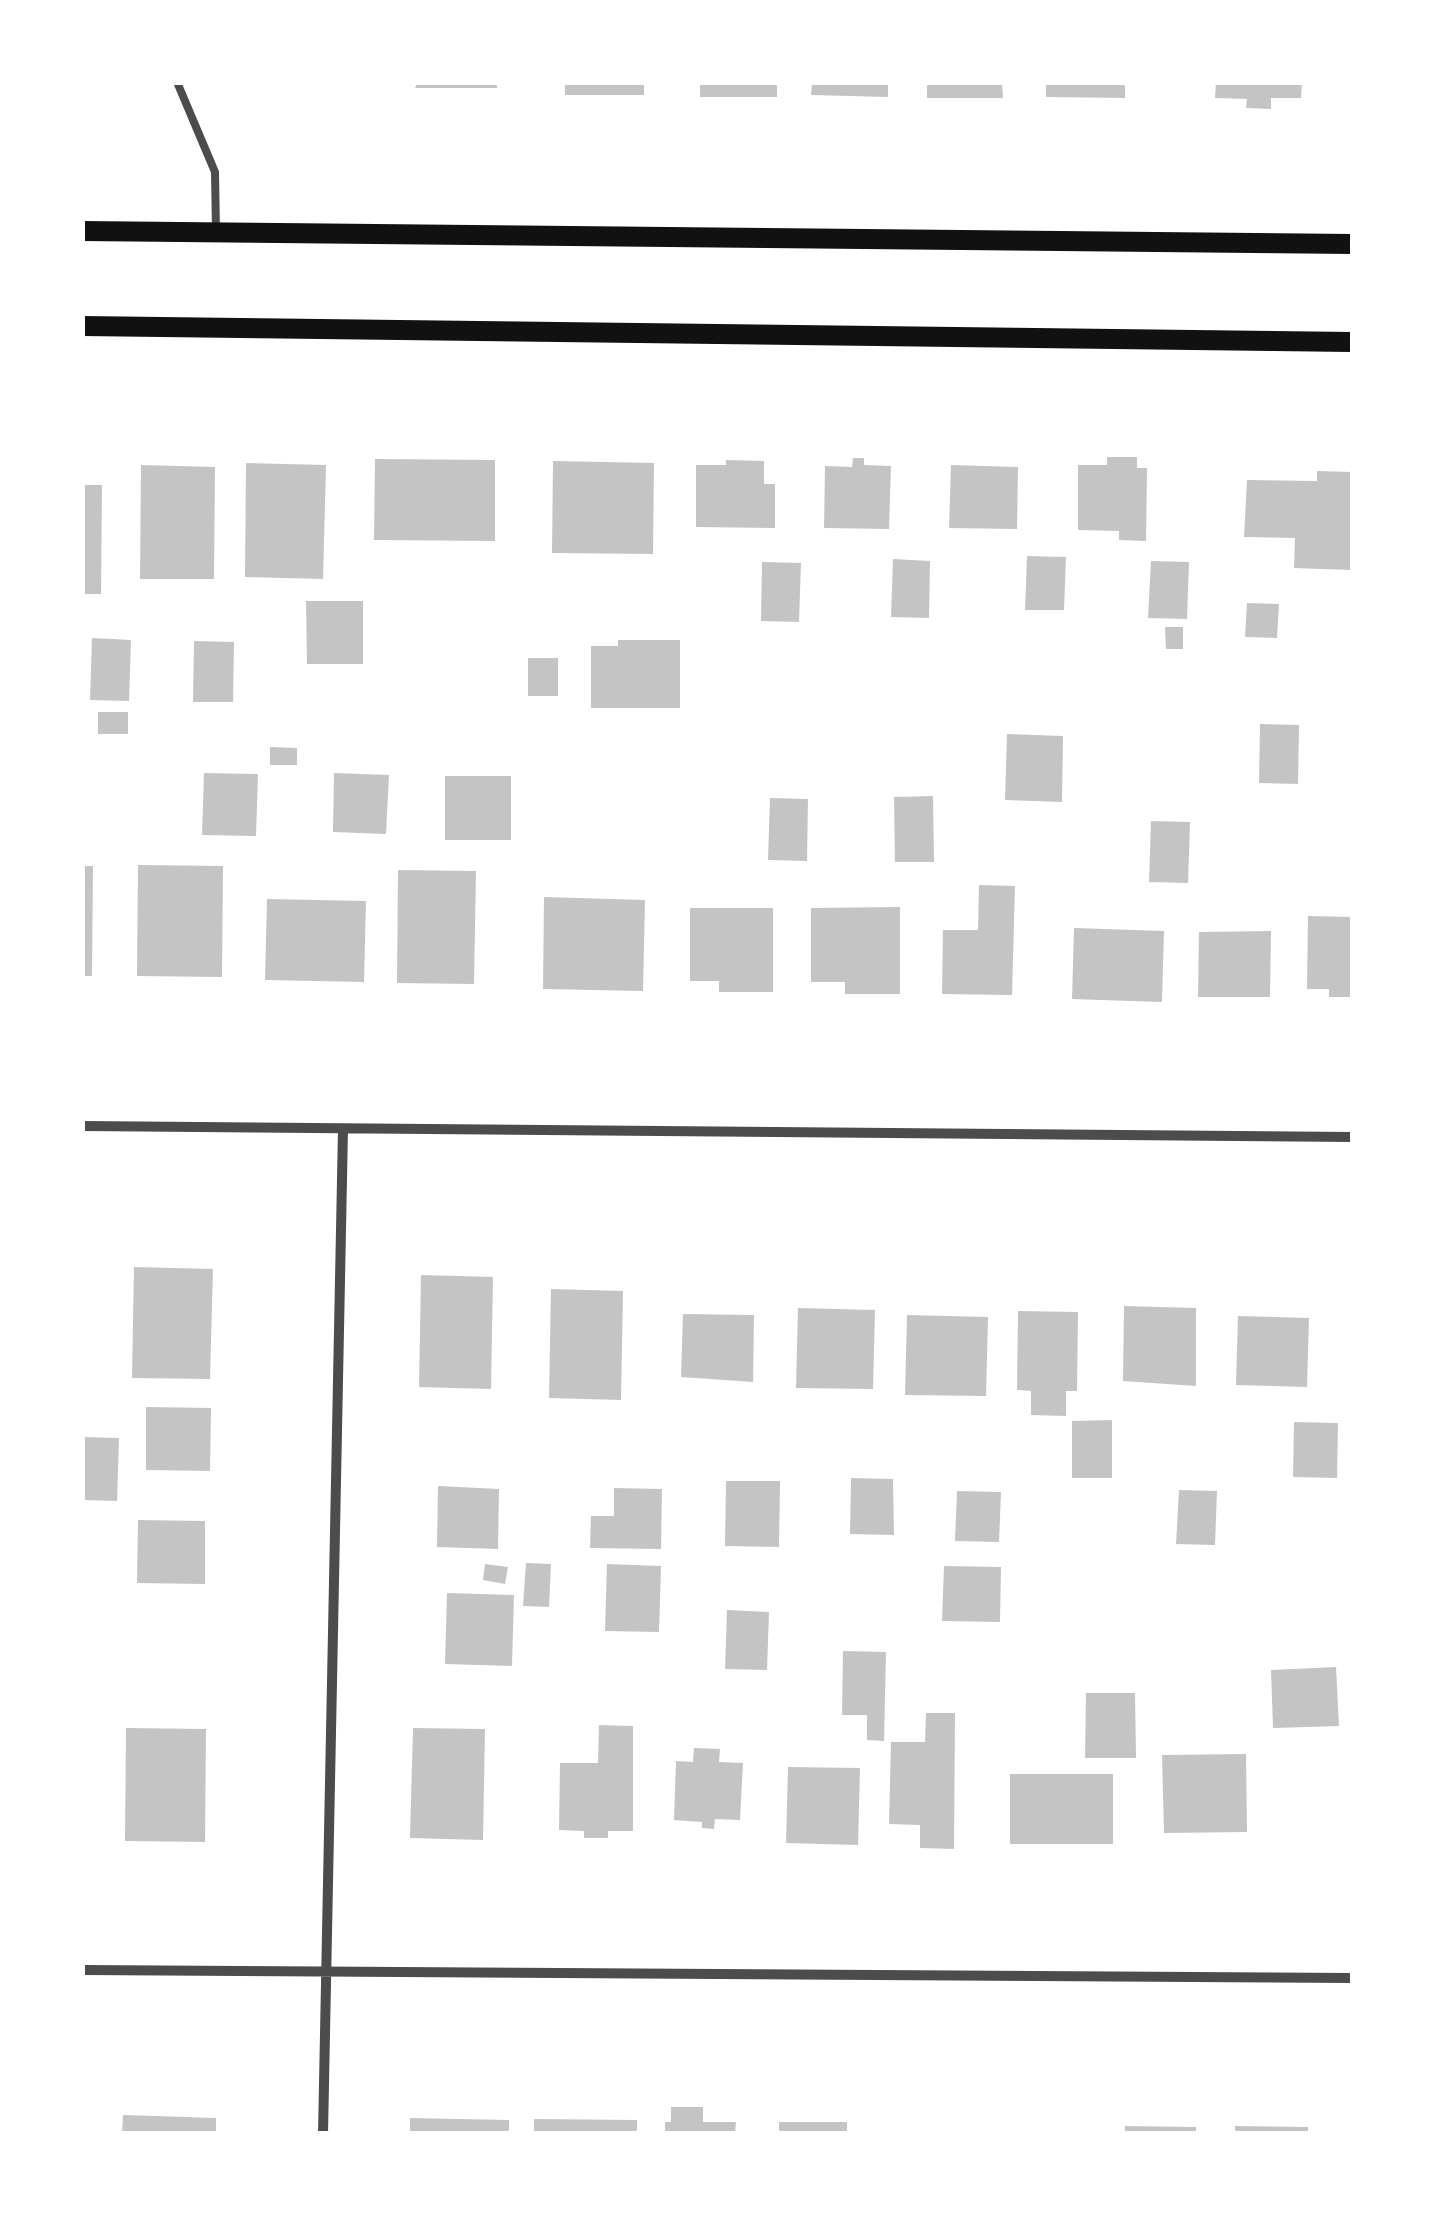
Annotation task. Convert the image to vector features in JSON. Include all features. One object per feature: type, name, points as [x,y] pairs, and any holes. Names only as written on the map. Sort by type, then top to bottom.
[{"type":"main road","points":[[82,231],[1352,244]]},
{"type":"main road","points":[[82,326],[1352,342]]},
{"type":"street","points":[[82,1126],[1352,1136]]},
{"type":"street","points":[[322,2134],[343,1129]]},
{"type":"street","points":[[82,1970],[1352,1978]]},
{"type":"lane","points":[[177,82],[214,172],[216,232]]},
{"type":"building","points":[[418,82],[497,82],[497,88],[415,88]]},
{"type":"building","points":[[565,82],[644,82],[644,95],[565,95]]},
{"type":"building","points":[[700,82],[777,82],[777,97],[700,97]]},
{"type":"building","points":[[812,82],[888,82],[888,97],[811,95]]},
{"type":"building","points":[[927,82],[1002,82],[1003,98],[927,98]]},
{"type":"building","points":[[1046,82],[1125,82],[1125,98],[1046,97]]},
{"type":"building","points":[[1216,82],[1302,82],[1301,98],[1271,98],[1271,109],[1246,108],[1247,99],[1215,98]]},
{"type":"building","points":[[1107,457],[1137,457],[1137,468],[1147,468],[1146,541],[1119,540],[1119,531],[1078,530],[1078,465],[1107,465]]},
{"type":"building","points":[[853,458],[864,458],[864,465],[891,466],[889,529],[824,528],[825,466],[852,467]]},
{"type":"building","points":[[375,459],[495,460],[495,541],[374,540]]},
{"type":"building","points":[[726,460],[764,461],[764,484],[775,484],[775,528],[696,527],[696,465],[726,465]]},
{"type":"building","points":[[553,461],[654,463],[653,554],[552,553]]},
{"type":"building","points":[[246,463],[326,465],[323,579],[245,577]]},
{"type":"building","points":[[141,465],[215,467],[214,579],[140,579]]},
{"type":"building","points":[[951,465],[1018,467],[1017,529],[949,528]]},
{"type":"building","points":[[1317,471],[1352,472],[1352,570],[1294,568],[1295,538],[1244,537],[1247,480],[1317,481]]},
{"type":"building","points":[[82,485],[102,485],[101,594],[82,594]]},
{"type":"building","points":[[1027,556],[1066,557],[1064,610],[1025,610]]},
{"type":"building","points":[[893,559],[930,561],[929,618],[891,617]]},
{"type":"building","points":[[1151,561],[1189,562],[1187,619],[1148,618]]},
{"type":"building","points":[[762,562],[801,563],[799,622],[761,621]]},
{"type":"building","points":[[306,601],[363,601],[363,664],[307,664]]},
{"type":"building","points":[[1247,603],[1279,604],[1277,638],[1245,637]]},
{"type":"building","points":[[1165,627],[1183,627],[1183,649],[1166,649]]},
{"type":"building","points":[[92,638],[131,640],[129,701],[90,700]]},
{"type":"building","points":[[618,640],[680,640],[680,708],[591,708],[591,646],[618,646]]},
{"type":"building","points":[[194,641],[234,642],[233,702],[193,702]]},
{"type":"building","points":[[528,658],[558,658],[558,696],[528,696]]},
{"type":"building","points":[[98,712],[128,712],[128,734],[98,734]]},
{"type":"building","points":[[1260,724],[1299,725],[1298,784],[1259,783]]},
{"type":"building","points":[[1007,734],[1063,736],[1062,802],[1005,800]]},
{"type":"building","points":[[270,747],[297,748],[297,765],[270,765]]},
{"type":"building","points":[[204,773],[258,774],[256,836],[202,835]]},
{"type":"building","points":[[334,773],[389,775],[386,834],[333,832]]},
{"type":"building","points":[[445,776],[511,776],[511,840],[445,840]]},
{"type":"building","points":[[933,796],[934,862],[895,862],[894,797]]},
{"type":"building","points":[[770,798],[808,799],[807,861],[768,860]]},
{"type":"building","points":[[1151,821],[1190,822],[1188,883],[1149,882]]},
{"type":"building","points":[[138,865],[223,866],[222,977],[137,976]]},
{"type":"building","points":[[82,866],[93,866],[92,976],[82,976]]},
{"type":"building","points":[[398,870],[476,871],[474,984],[397,983]]},
{"type":"building","points":[[979,885],[1015,886],[1012,995],[942,994],[943,930],[978,930]]},
{"type":"building","points":[[544,897],[645,900],[643,991],[543,989]]},
{"type":"building","points":[[267,899],[366,901],[364,982],[265,980]]},
{"type":"building","points":[[900,907],[900,994],[845,994],[845,982],[811,982],[811,908]]},
{"type":"building","points":[[690,908],[773,908],[773,992],[719,992],[719,981],[690,981]]},
{"type":"building","points":[[1308,916],[1352,917],[1352,997],[1329,997],[1329,989],[1307,989]]},
{"type":"building","points":[[1074,928],[1164,931],[1162,1002],[1072,999]]},
{"type":"building","points":[[1271,931],[1270,997],[1198,997],[1199,932]]},
{"type":"building","points":[[134,1267],[213,1269],[210,1379],[132,1378]]},
{"type":"building","points":[[421,1275],[493,1277],[491,1389],[419,1387]]},
{"type":"building","points":[[551,1289],[623,1291],[621,1400],[549,1398]]},
{"type":"building","points":[[1124,1306],[1196,1308],[1196,1386],[1123,1381]]},
{"type":"building","points":[[798,1308],[875,1310],[873,1389],[796,1388]]},
{"type":"building","points":[[1018,1311],[1078,1312],[1077,1391],[1066,1391],[1066,1416],[1031,1415],[1031,1391],[1017,1390]]},
{"type":"building","points":[[683,1314],[754,1315],[753,1382],[681,1377]]},
{"type":"building","points":[[907,1315],[988,1317],[986,1396],[905,1395]]},
{"type":"building","points":[[1238,1316],[1309,1318],[1307,1387],[1236,1385]]},
{"type":"building","points":[[146,1407],[211,1408],[210,1471],[146,1470]]},
{"type":"building","points":[[1112,1420],[1112,1478],[1072,1478],[1072,1421]]},
{"type":"building","points":[[1294,1422],[1338,1423],[1337,1478],[1293,1477]]},
{"type":"building","points":[[82,1437],[119,1438],[117,1501],[82,1500]]},
{"type":"building","points":[[851,1478],[893,1479],[894,1535],[850,1534]]},
{"type":"building","points":[[726,1481],[780,1481],[779,1547],[725,1546]]},
{"type":"building","points":[[438,1486],[499,1489],[498,1549],[437,1547]]},
{"type":"building","points":[[614,1488],[662,1489],[661,1549],[590,1548],[591,1516],[614,1516]]},
{"type":"building","points":[[1179,1490],[1217,1491],[1215,1545],[1176,1544]]},
{"type":"building","points":[[957,1491],[1001,1492],[999,1542],[955,1541]]},
{"type":"building","points":[[138,1520],[205,1521],[205,1584],[137,1583]]},
{"type":"building","points":[[526,1563],[551,1564],[549,1607],[523,1606]]},
{"type":"building","points":[[485,1564],[508,1567],[505,1584],[483,1580]]},
{"type":"building","points":[[607,1564],[661,1566],[659,1632],[605,1631]]},
{"type":"building","points":[[944,1566],[1001,1567],[1000,1622],[942,1621]]},
{"type":"building","points":[[447,1593],[514,1595],[512,1666],[445,1664]]},
{"type":"building","points":[[727,1610],[769,1612],[767,1670],[725,1669]]},
{"type":"building","points":[[843,1651],[886,1652],[884,1741],[867,1740],[867,1715],[842,1715]]},
{"type":"building","points":[[1336,1667],[1339,1726],[1273,1728],[1271,1670]]},
{"type":"building","points":[[1086,1693],[1135,1693],[1136,1758],[1085,1758]]},
{"type":"building","points":[[926,1713],[955,1713],[954,1849],[920,1848],[920,1825],[889,1824],[891,1742],[925,1742]]},
{"type":"building","points":[[599,1725],[633,1726],[633,1831],[608,1831],[608,1838],[584,1838],[584,1831],[559,1830],[560,1763],[598,1763]]},
{"type":"building","points":[[126,1728],[206,1729],[205,1842],[125,1841]]},
{"type":"building","points":[[413,1728],[485,1729],[483,1840],[410,1838]]},
{"type":"building","points":[[694,1748],[720,1749],[719,1762],[743,1763],[740,1820],[715,1819],[714,1829],[702,1828],[702,1822],[674,1820],[676,1761],[693,1762]]},
{"type":"building","points":[[1246,1754],[1247,1832],[1164,1833],[1162,1755]]},
{"type":"building","points":[[788,1767],[860,1768],[858,1845],[786,1843]]},
{"type":"building","points":[[1010,1774],[1113,1774],[1113,1844],[1010,1844]]},
{"type":"building","points":[[671,2107],[703,2107],[703,2122],[736,2122],[735,2134],[665,2134],[665,2122],[671,2122]]},
{"type":"building","points":[[123,2115],[216,2118],[216,2134],[122,2134]]},
{"type":"building","points":[[410,2118],[509,2120],[509,2134],[410,2134]]},
{"type":"building","points":[[534,2119],[637,2120],[637,2134],[534,2134]]},
{"type":"building","points":[[779,2122],[847,2122],[847,2134],[779,2134]]},
{"type":"building","points":[[1125,2126],[1196,2127],[1196,2134],[1125,2134]]},
{"type":"building","points":[[1235,2126],[1308,2127],[1308,2134],[1235,2134]]}]
